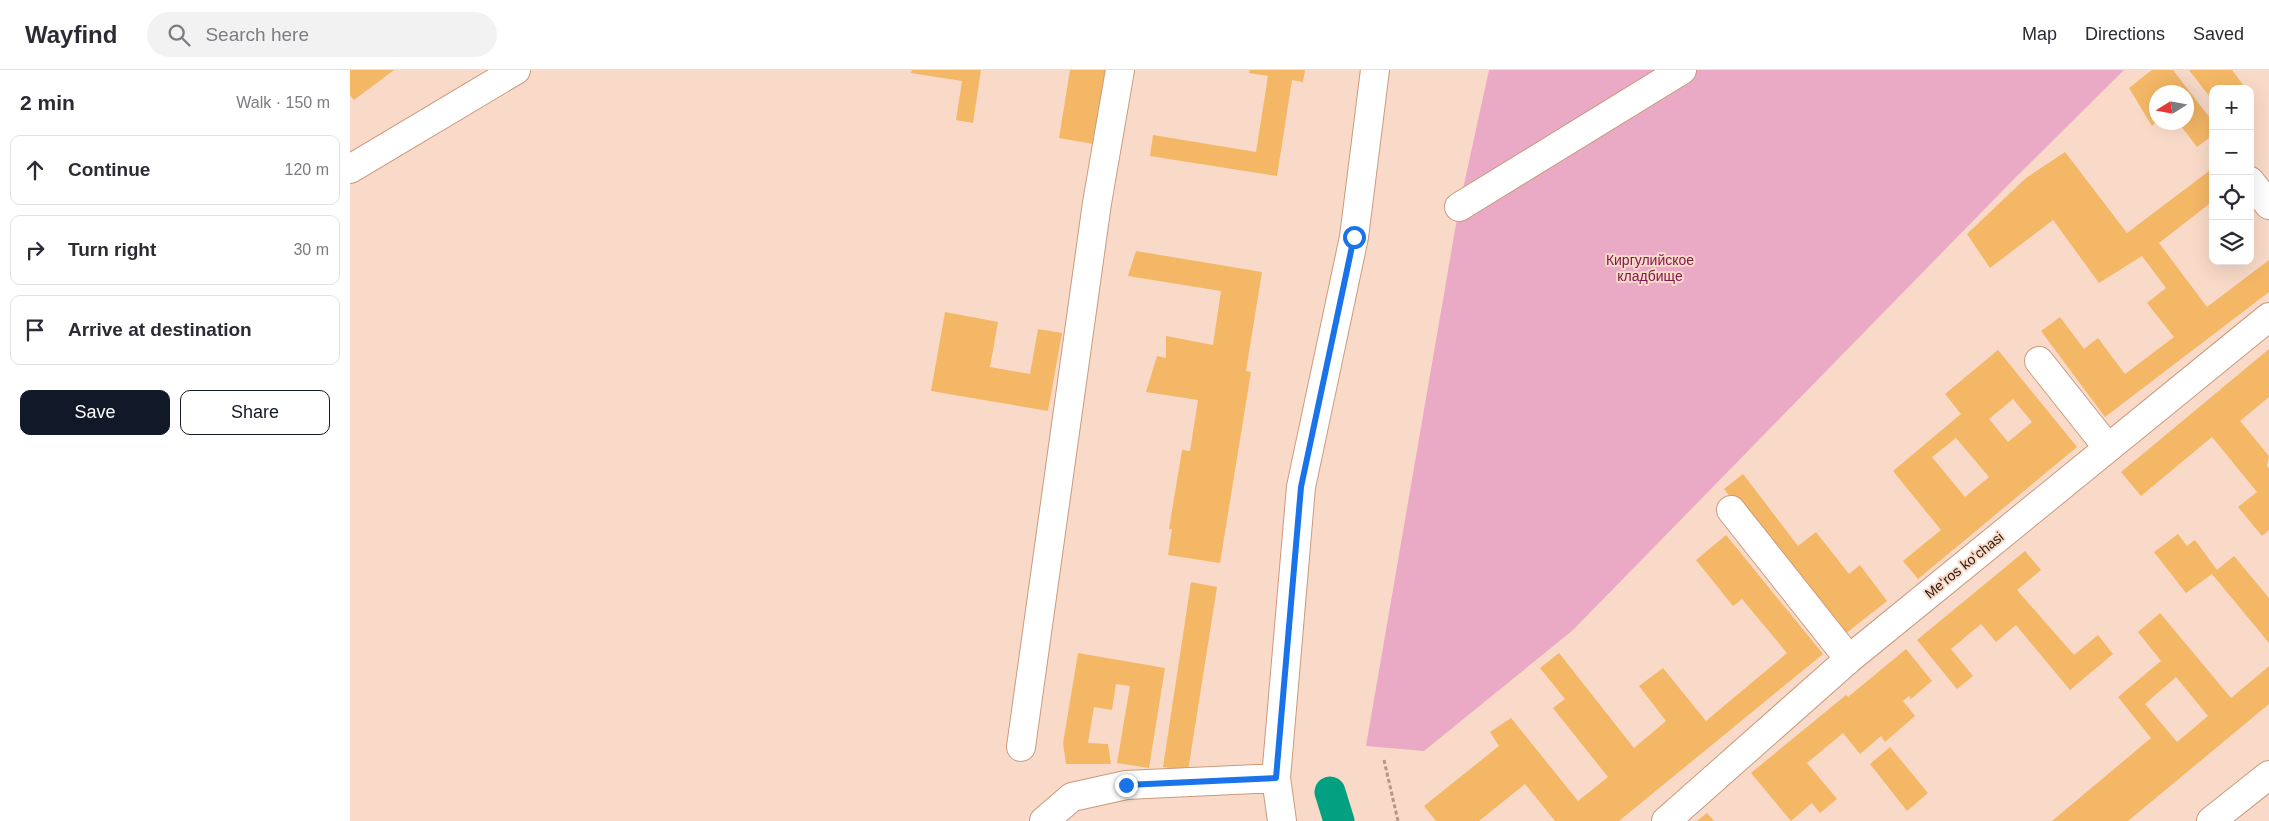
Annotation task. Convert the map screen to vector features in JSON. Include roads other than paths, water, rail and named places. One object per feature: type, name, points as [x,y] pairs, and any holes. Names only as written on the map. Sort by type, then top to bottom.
[{"type":"street","points":[[350,169],[516,70]]},
{"type":"street","points":[[1021,747],[1096,203],[1120,70]]},
{"type":"street","points":[[1282,821],[1276,778],[1301,487],[1354,237],[1375,70]]},
{"type":"street","points":[[1459,207],[1682,70]]},
{"type":"street","points":[[2254,186],[2269,205]]},
{"type":"street","name":"Meʻros koʻchasi","points":[[1666,821],[1848,659],[2269,317]]},
{"type":"street","points":[[2039,361],[2108,448]]},
{"type":"street","points":[[1731,510],[1848,659]]},
{"type":"street","points":[[2211,821],[2269,775]]},
{"type":"street","points":[[1044,821],[1072,797],[1126,785],[1276,778]]},
{"type":"waterway","points":[[1330,792],[1339,821]]},
{"type":"park label","name":"Киргулийское кладбище","points":[[1650,268]]}]
